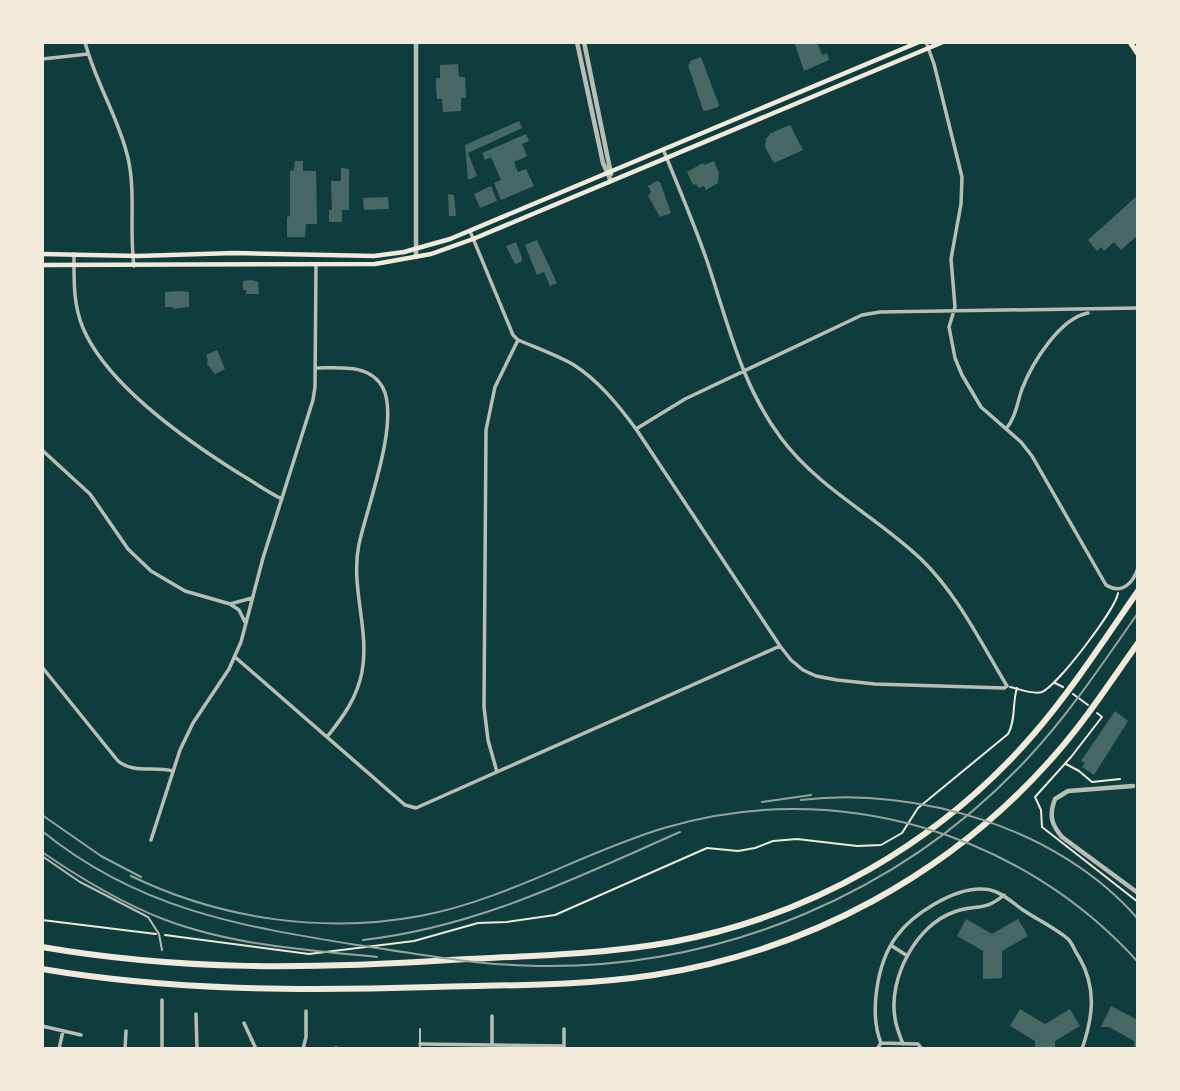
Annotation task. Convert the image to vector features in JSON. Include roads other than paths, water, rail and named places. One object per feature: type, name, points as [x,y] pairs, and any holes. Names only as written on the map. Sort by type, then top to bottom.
[{"type":"highway","points":[[1130,42],[1138,54]]},
{"type":"highway","points":[[42,947],[180,964],[257,968],[342,967],[629,948],[693,937],[753,921],[813,898],[869,869],[924,835],[974,795],[1019,751],[1046,719],[1138,591]]},
{"type":"highway","points":[[42,969],[178,986],[343,990],[609,980],[677,971],[741,956],[804,934],[865,906],[914,878],[967,839],[1009,803],[1055,755],[1138,643]]},
{"type":"main road","points":[[42,254],[133,256],[234,253],[374,256],[415,249],[470,231],[919,42]]},
{"type":"main road","points":[[42,265],[375,264],[443,251],[943,42]]},
{"type":"street","points":[[85,42],[129,159],[134,265]]},
{"type":"street","points":[[416,42],[416,257]]},
{"type":"street","points":[[577,42],[611,181]]},
{"type":"street","points":[[584,42],[609,172]]},
{"type":"street","points":[[926,42],[962,177],[961,204],[951,259],[954,312],[950,327],[955,358],[981,407],[1021,442],[1032,456],[1108,586],[1116,589],[1124,587],[1138,568]]},
{"type":"street","points":[[42,60],[88,54]]},
{"type":"street","points":[[470,231],[510,330],[518,340],[565,360],[583,372],[616,403],[791,660],[816,676],[837,680],[996,689],[1007,686],[961,609],[938,578],[905,545],[831,490],[802,463],[764,414],[743,372],[705,257],[663,149]]},
{"type":"street","points":[[75,254],[74,295],[82,325],[95,350],[110,368],[170,426],[193,444],[282,499]]},
{"type":"street","points":[[151,840],[173,771],[194,723],[235,657],[313,400],[316,265]]},
{"type":"street","points":[[636,429],[685,399],[862,315],[880,312],[1100,311],[1138,308]]},
{"type":"street","points":[[1006,429],[1015,417],[1028,375],[1056,334],[1076,316],[1100,311]]},
{"type":"street","points":[[497,772],[488,740],[484,707],[486,430],[495,387],[518,340]]},
{"type":"street","points":[[315,368],[368,372],[382,386],[387,406],[382,457],[356,560],[363,647],[362,672],[350,706],[326,737]]},
{"type":"street","points":[[42,450],[90,494],[128,549],[151,571],[185,591],[230,604],[239,610],[246,624]]},
{"type":"street","points":[[230,604],[252,598]]},
{"type":"street","points":[[235,657],[326,737],[412,807],[420,807],[780,646]]},
{"type":"street","points":[[42,667],[118,761],[132,769],[163,768],[173,771]]},
{"type":"street","points":[[1133,786],[1068,790],[1055,799],[1051,819],[1054,828],[1062,837],[1138,893]]},
{"type":"street","points":[[881,1043],[876,1030],[878,976],[896,936],[929,906],[960,892],[988,889],[1004,895],[1070,941],[1083,964],[1092,994],[1092,1017],[1082,1049]]},
{"type":"street","points":[[903,1044],[894,1018],[896,985],[906,955],[917,941],[953,912],[993,905],[1004,895]]},
{"type":"street","points":[[892,946],[906,955]]},
{"type":"street","points":[[162,1000],[162,1049]]},
{"type":"street","points":[[303,1049],[306,1011]]},
{"type":"street","points":[[196,1014],[197,1049]]},
{"type":"street","points":[[492,1016],[492,1045]]},
{"type":"street","points":[[243,1023],[256,1049]]},
{"type":"street","points":[[42,1026],[81,1035]]},
{"type":"street","points":[[420,1046],[564,1047],[564,1029]]},
{"type":"street","points":[[58,1049],[63,1031]]},
{"type":"street","points":[[125,1049],[126,1031]]},
{"type":"street","points":[[881,1043],[918,1044],[922,1049]]},
{"type":"street","points":[[877,1049],[881,1043]]},
{"type":"lane","points":[[42,856],[92,888],[141,913],[155,925],[162,950]]},
{"type":"lane","points":[[420,1029],[420,1046]]},
{"type":"railway","points":[[42,831],[78,858],[153,896],[191,910],[272,930],[425,955],[515,965],[607,963],[675,954],[741,937],[805,914],[867,884],[925,848],[979,806],[1028,758],[1072,706],[1138,613]]},
{"type":"railway","points":[[762,802],[811,795]]},
{"type":"railway","points":[[801,800],[846,797],[892,800],[984,820],[1028,838],[1069,860],[1106,887],[1138,919]]},
{"type":"railway","points":[[131,876],[200,903],[272,919],[309,923],[383,921],[452,909],[483,899],[664,828],[728,814],[793,809],[857,813],[920,827],[981,849],[1038,879],[1091,917],[1138,962]]},
{"type":"railway","points":[[42,815],[101,856],[141,877]]},
{"type":"railway","points":[[363,940],[405,934],[486,912],[564,883],[680,832]]},
{"type":"railway","points":[[42,852],[115,897],[189,928],[242,941],[377,957]]}]
